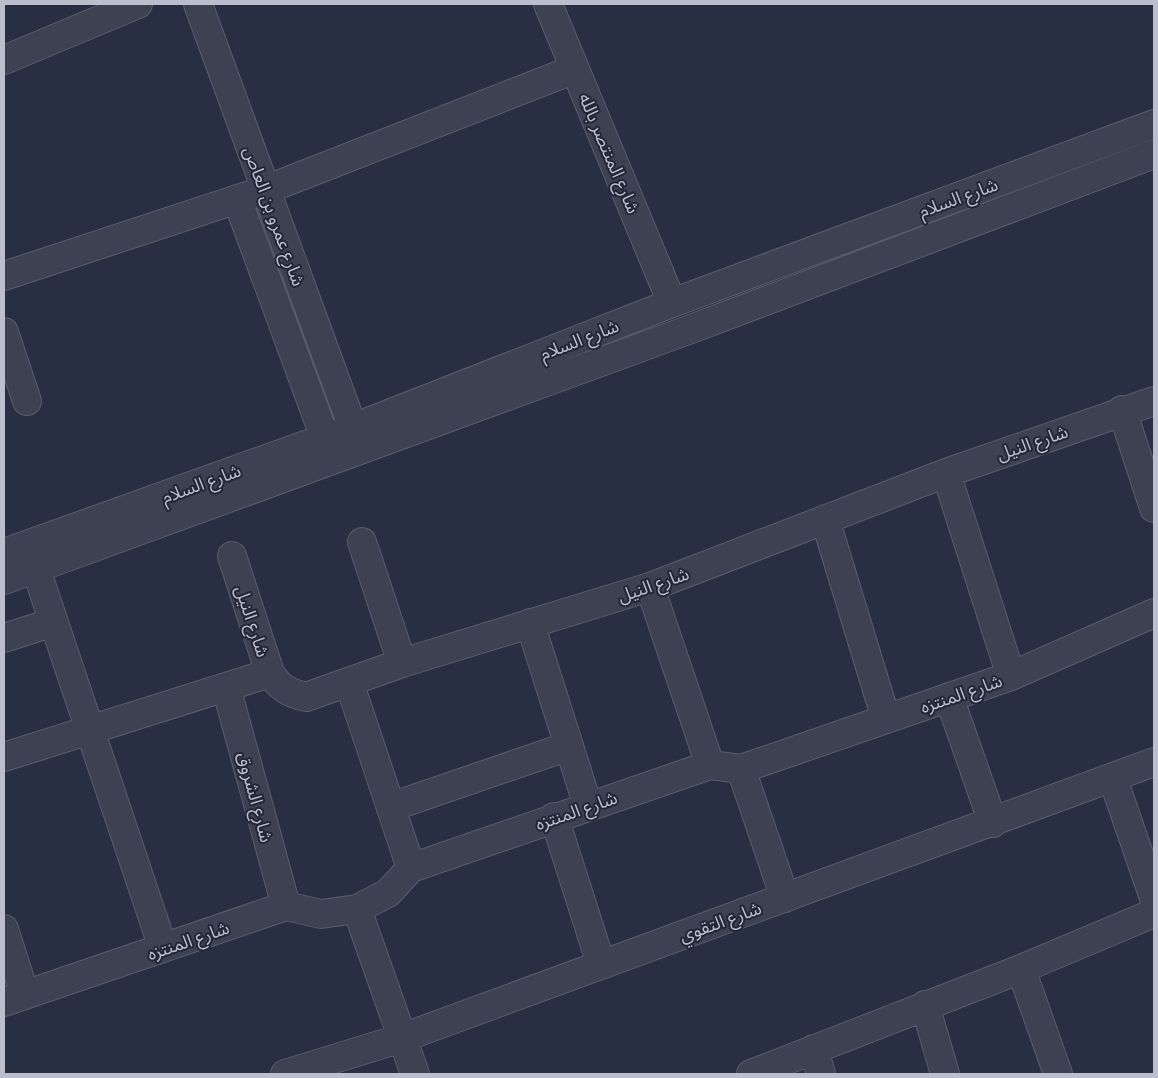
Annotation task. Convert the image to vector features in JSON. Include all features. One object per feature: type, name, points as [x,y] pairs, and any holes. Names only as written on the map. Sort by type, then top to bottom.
[{"type":"street","points":[[4,60],[138,4]]},
{"type":"street","name":"شارع عمرو بن العاص","points":[[198,4],[353,428]]},
{"type":"street","name":"شارع المنتصر بالله","points":[[548,4],[672,303]]},
{"type":"street","points":[[4,276],[265,190],[575,69]]},
{"type":"street","name":"شارع السلام","points":[[4,553],[353,428],[672,303],[1154,124]]},
{"type":"street","name":"شارع السلام","points":[[4,580],[691,329],[1154,154]]},
{"type":"street","points":[[237,199],[325,438]]},
{"type":"street","points":[[4,332],[28,401]]},
{"type":"street","name":"شارع النيل","points":[[232,556],[270,673],[279,686],[292,694],[306,697],[402,663],[650,587],[946,472],[1122,410],[1154,401]]},
{"type":"street","points":[[1122,410],[1154,508]]},
{"type":"street","points":[[946,472],[1011,676]]},
{"type":"street","points":[[825,519],[886,719]]},
{"type":"street","points":[[362,542],[402,663]]},
{"type":"street","points":[[36,569],[163,948]]},
{"type":"street","points":[[650,587],[710,765]]},
{"type":"street","name":"شارع المنتزه","points":[[14,998],[286,906],[321,914],[357,909],[388,893],[411,868],[554,817],[710,765],[741,769],[949,698],[1011,676],[1154,614]]},
{"type":"street","points":[[4,638],[54,622]]},
{"type":"street","points":[[530,623],[588,806]]},
{"type":"street","points":[[4,757],[270,673]]},
{"type":"street","points":[[349,682],[411,868]]},
{"type":"street","name":"شارع الشروق","points":[[226,687],[286,906]]},
{"type":"street","points":[[949,698],[993,823]]},
{"type":"street","points":[[391,806],[569,746]]},
{"type":"street","name":"شارع التقوي","points":[[297,1072],[402,1038],[1113,779],[1154,762]]},
{"type":"street","points":[[741,769],[785,898]]},
{"type":"street","points":[[1113,779],[1154,898]]},
{"type":"street","points":[[554,817],[601,964]]},
{"type":"street","points":[[357,909],[415,1074]]},
{"type":"street","points":[[752,1074],[817,1062],[925,1005],[1021,969],[1154,913]]},
{"type":"street","points":[[4,929],[14,998]]},
{"type":"street","points":[[1021,969],[1058,1074]]},
{"type":"street","points":[[925,1005],[945,1074]]}]
